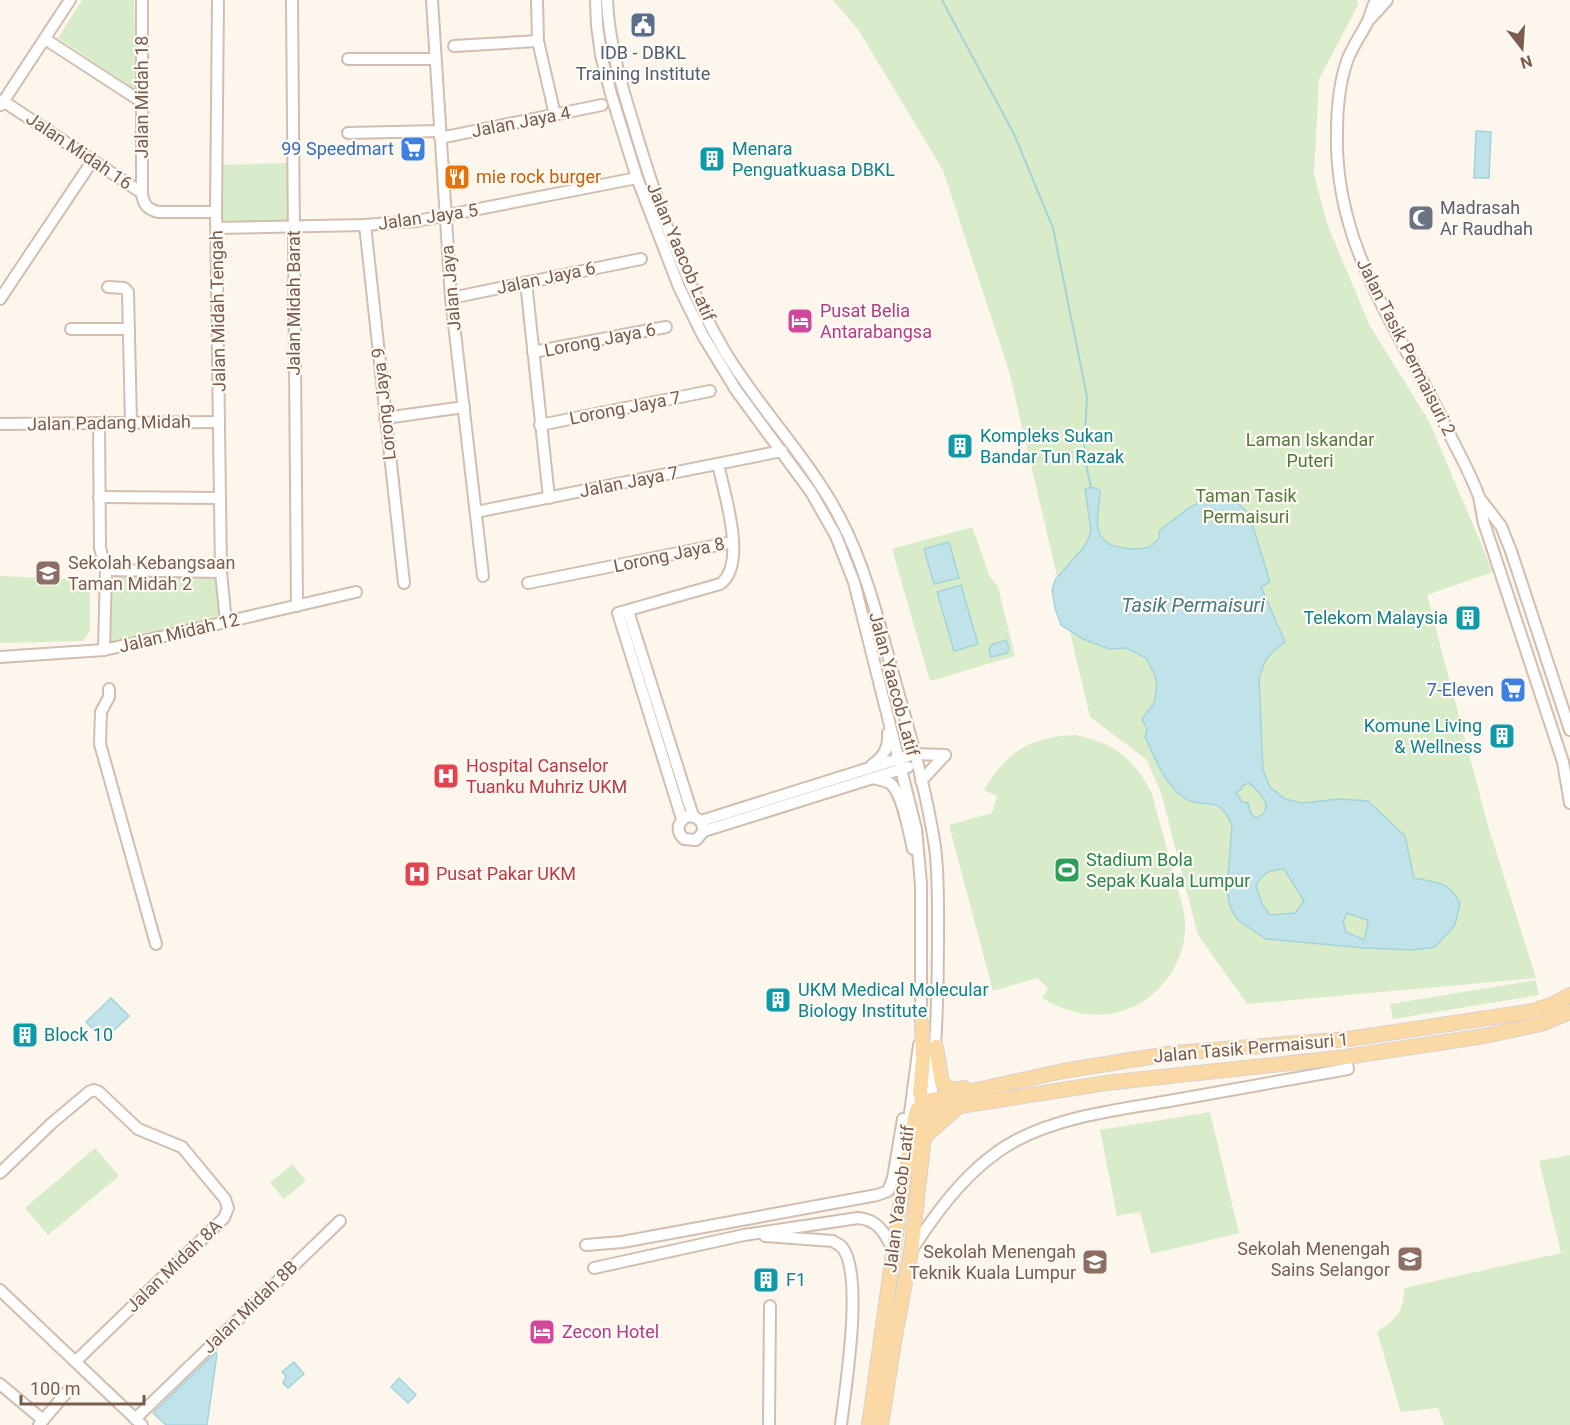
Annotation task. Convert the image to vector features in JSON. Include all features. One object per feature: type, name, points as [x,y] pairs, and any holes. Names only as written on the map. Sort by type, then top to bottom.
[{"type":"main road","name":"Jalan Tasik Permaisuri 1","points":[[928,1106],[997,1084],[1102,1064],[1174,1053],[1349,1039],[1533,1011],[1570,995]]},
{"type":"main road","name":"Jalan Tasik Permaisuri 1","points":[[928,1106],[959,1107],[1106,1083],[1346,1057],[1468,1038],[1541,1023],[1570,1012]]},
{"type":"main road","points":[[1465,1021],[1468,1038]]},
{"type":"main road","points":[[902,1191],[917,1110],[928,1106],[920,1092],[923,1060],[922,1024]]},
{"type":"main road","points":[[936,1047],[942,1083],[945,1086],[952,1090],[997,1084]]},
{"type":"main road","points":[[1102,1064],[1106,1083]]},
{"type":"main road","name":"Jalan Yaacob Latif","points":[[881,1425],[911,1251],[928,1106]]},
{"type":"main road","points":[[924,1137],[959,1107]]},
{"type":"main road","name":"Jalan Yaacob Latif","points":[[869,1425],[902,1191]]},
{"type":"street","points":[[2,104],[70,0]]},
{"type":"street","name":"Jalan Midah 18","points":[[142,0],[142,193]]},
{"type":"street","name":"Jalan Midah Tengah","points":[[218,0],[216,212],[220,572],[226,622]]},
{"type":"street","name":"Jalan Midah Barat","points":[[292,0],[297,606]]},
{"type":"street","name":"Jalan Jaya","points":[[432,0],[451,298],[483,576]]},
{"type":"street","points":[[537,0],[538,41],[555,115]]},
{"type":"street","name":"Jalan Yaacob Latif","points":[[596,0],[601,55],[637,178],[679,287],[702,334],[736,390],[811,492],[836,536],[854,582],[901,764],[916,830],[921,884],[922,1024],[912,1087],[902,1191]]},
{"type":"street","name":"Jalan Yaacob Latif","points":[[607,0],[613,57],[649,178],[675,250],[723,348],[810,469],[841,521],[857,556],[880,628],[921,781],[931,826],[937,873],[936,1047],[928,1106]]},
{"type":"street","name":"Jalan Tasik Permaisuri 2","points":[[1376,0],[1347,62],[1337,110],[1336,156],[1343,206],[1374,293],[1440,414],[1479,498],[1501,526],[1570,730]]},
{"type":"street","name":"Jalan Tasik Permaisuri 2","points":[[1368,20],[1387,0]]},
{"type":"street","points":[[45,39],[142,102]]},
{"type":"street","points":[[454,46],[538,41]]},
{"type":"street","points":[[348,59],[434,59]]},
{"type":"street","name":"Jalan Midah 16","points":[[2,104],[142,193],[143,202],[149,210],[216,212]]},
{"type":"street","name":"Jalan Jaya 4","points":[[348,133],[440,135],[602,105]]},
{"type":"street","points":[[0,299],[93,160]]},
{"type":"street","name":"Jalan Jaya 5","points":[[217,228],[364,225],[417,221],[637,178]]},
{"type":"street","name":"Lorong Jaya 9","points":[[364,225],[404,583]]},
{"type":"street","name":"Jalan Jaya 6","points":[[451,298],[641,259]]},
{"type":"street","points":[[526,282],[549,498]]},
{"type":"street","points":[[108,287],[124,288],[128,292],[131,423]]},
{"type":"street","name":"Lorong Jaya 6","points":[[533,352],[666,327]]},
{"type":"street","points":[[71,329],[129,329]]},
{"type":"street","name":"Lorong Jaya 7","points":[[540,425],[710,391]]},
{"type":"street","points":[[386,418],[464,407]]},
{"type":"street","name":"Jalan Padang Midah","points":[[0,424],[219,422]]},
{"type":"street","points":[[99,424],[100,548],[106,570],[104,650]]},
{"type":"street","name":"Jalan Jaya 7","points":[[476,512],[782,451]]},
{"type":"street","name":"Lorong Jaya 8","points":[[528,584],[733,542],[718,464]]},
{"type":"street","points":[[99,497],[220,498]]},
{"type":"street","name":"Jalan Tasik Permaisuri 2","points":[[1479,498],[1484,523],[1563,762],[1570,802]]},
{"type":"street","points":[[733,542],[730,574],[720,584],[623,612],[695,822],[915,759],[945,755],[921,781]]},
{"type":"street","points":[[106,570],[220,572]]},
{"type":"street","name":"Jalan Midah 12","points":[[0,657],[104,650],[356,592]]},
{"type":"street","points":[[109,689],[109,697],[101,712],[100,744],[156,944]]},
{"type":"street","points":[[870,773],[885,752],[889,739],[888,717]]},
{"type":"street","points":[[870,773],[893,786],[899,796],[921,884]]},
{"type":"street","points":[[911,1251],[931,1220],[962,1183],[988,1160],[1014,1142],[1043,1128],[1109,1111],[1348,1069],[1346,1057]]},
{"type":"street","points":[[586,1245],[645,1238],[877,1195],[888,1191],[893,1178],[905,1109],[912,1087]]},
{"type":"street","name":"Jalan Midah 8A","points":[[0,1173],[52,1123],[94,1090],[99,1092],[138,1129],[182,1147],[225,1199],[228,1208],[224,1218],[76,1361]]},
{"type":"street","points":[[594,1268],[744,1235],[858,1218],[869,1219],[884,1232],[894,1251]]},
{"type":"street","name":"Jalan Midah 8B","points":[[139,1422],[340,1221]]},
{"type":"street","points":[[744,1235],[833,1241],[842,1247],[849,1268],[854,1311],[840,1425]]},
{"type":"street","points":[[0,1290],[139,1422]]},
{"type":"street","points":[[769,1425],[770,1306]]},
{"type":"street","points":[[0,1384],[41,1423],[66,1393]]},
{"type":"green space","points":[[82,0],[134,0],[136,90],[58,38]]},
{"type":"green space","name":"Taman Tasik Permaisuri","points":[[833,0],[1357,0],[1358,5],[1319,79],[1314,174],[1327,224],[1370,326],[1429,421],[1493,572],[1427,595],[1488,826],[1536,978],[1247,1004],[1198,935],[1161,793],[1147,760],[1090,717],[1009,371],[943,170],[859,31]]},
{"type":"green space","points":[[289,163],[291,223],[221,225],[219,165]]},
{"type":"green space","points":[[972,527],[990,577],[998,587],[1015,656],[930,681],[892,549]]},
{"type":"green space","points":[[117,575],[216,576],[219,616],[110,643],[110,581]]},
{"type":"green space","points":[[0,576],[90,580],[90,631],[83,641],[0,643]]},
{"type":"green space","name":"Stadium Bola Sepak Kuala Lumpur","points":[[1076,735],[1102,743],[1122,754],[1131,762],[1145,782],[1152,794],[1184,913],[1184,941],[1174,968],[1166,980],[1145,1000],[1133,1007],[1109,1014],[1086,1014],[1053,1004],[1042,998],[1048,988],[1037,978],[993,991],[949,825],[992,813],[997,796],[984,790],[1011,756],[1045,739]]},
{"type":"green space","points":[[1536,980],[1539,995],[1393,1019],[1390,1004]]},
{"type":"green space","points":[[1210,1112],[1239,1233],[1151,1254],[1140,1212],[1117,1216],[1100,1130]]},
{"type":"green space","points":[[95,1148],[119,1176],[48,1235],[25,1208]]},
{"type":"green space","points":[[1570,1155],[1570,1425],[1444,1425],[1438,1408],[1401,1412],[1377,1332],[1398,1314],[1404,1288],[1561,1253],[1539,1161]]},
{"type":"green space","points":[[292,1164],[306,1181],[284,1199],[270,1183]]},
{"type":"water","points":[[1476,131],[1491,132],[1489,178],[1474,178]]},
{"type":"water","name":"Tasik Permaisuri","points":[[1091,487],[1100,490],[1098,528],[1100,535],[1112,545],[1127,549],[1150,547],[1159,538],[1159,531],[1190,507],[1207,499],[1223,497],[1236,501],[1249,514],[1270,582],[1261,587],[1285,642],[1265,661],[1259,678],[1263,770],[1270,787],[1285,799],[1302,803],[1339,799],[1368,801],[1405,836],[1414,878],[1446,886],[1460,903],[1455,925],[1435,947],[1413,950],[1364,948],[1266,939],[1239,921],[1233,913],[1227,889],[1232,826],[1227,815],[1216,805],[1190,801],[1176,792],[1161,770],[1145,737],[1147,729],[1142,719],[1154,703],[1157,686],[1146,658],[1126,648],[1109,649],[1083,639],[1061,625],[1052,590],[1055,580],[1087,542],[1091,530],[1085,489]],"holes":[[[1249,783],[1266,804],[1263,814],[1257,818],[1251,814],[1248,803],[1242,802],[1236,792]],[[1284,869],[1304,901],[1295,913],[1270,915],[1262,904],[1256,886],[1264,875],[1271,871]],[[1347,913],[1367,920],[1364,940],[1346,932],[1343,922]]]},
{"type":"water","points":[[949,542],[959,578],[934,584],[924,549]]},
{"type":"water","points":[[961,585],[978,644],[954,651],[937,592]]},
{"type":"water","points":[[1006,640],[1009,648],[1007,653],[991,657],[989,650],[991,645]]},
{"type":"water","points":[[111,998],[129,1016],[104,1040],[86,1022]]},
{"type":"water","points":[[216,1352],[207,1425],[166,1425],[153,1413]]},
{"type":"water","points":[[294,1362],[304,1374],[288,1388],[283,1383],[286,1376],[282,1372]]},
{"type":"water","points":[[399,1378],[416,1395],[408,1403],[391,1387]]},
{"type":"waterway","points":[[942,0],[1014,134],[1053,228],[1087,397],[1084,455],[1091,487]]},
{"type":"place","name":"IDB - DBKL Training Institute","points":[[643,25]]},
{"type":"place","name":"99 Speedmart","points":[[413,149]]},
{"type":"place","name":"Menara Penguatkuasa DBKL","points":[[712,159]]},
{"type":"place","name":"mie rock burger","points":[[457,177]]},
{"type":"place","name":"Madrasah Ar Raudhah","points":[[1421,218]]},
{"type":"place","name":"Pusat Belia Antarabangsa","points":[[800,321]]},
{"type":"place","name":"Kompleks Sukan Bandar Tun Razak","points":[[960,446]]},
{"type":"place","name":"Sekolah Kebangsaan Taman Midah 2","points":[[48,573]]},
{"type":"place","name":"Telekom Malaysia","points":[[1468,618]]},
{"type":"place","name":"7-Eleven","points":[[1513,690]]},
{"type":"place","name":"Komune Living & Wellness","points":[[1502,736]]},
{"type":"place","name":"Hospital Canselor Tuanku Muhriz UKM","points":[[446,776]]},
{"type":"place","name":"Stadium Bola Sepak Kuala Lumpur","points":[[1067,870]]},
{"type":"place","name":"Pusat Pakar UKM","points":[[417,874]]},
{"type":"place","name":"UKM Medical Molecular Biology Institute","points":[[778,1000]]},
{"type":"place","name":"Block 10","points":[[25,1035]]},
{"type":"place","name":"Sekolah Menengah Sains Selangor","points":[[1410,1259]]},
{"type":"place","name":"Sekolah Menengah Teknik Kuala Lumpur","points":[[1095,1262]]},
{"type":"place","name":"F1","points":[[766,1280]]},
{"type":"place","name":"Zecon Hotel","points":[[542,1332]]},
{"type":"park label","name":"Laman Iskandar Puteri","points":[[1310,450]]}]
